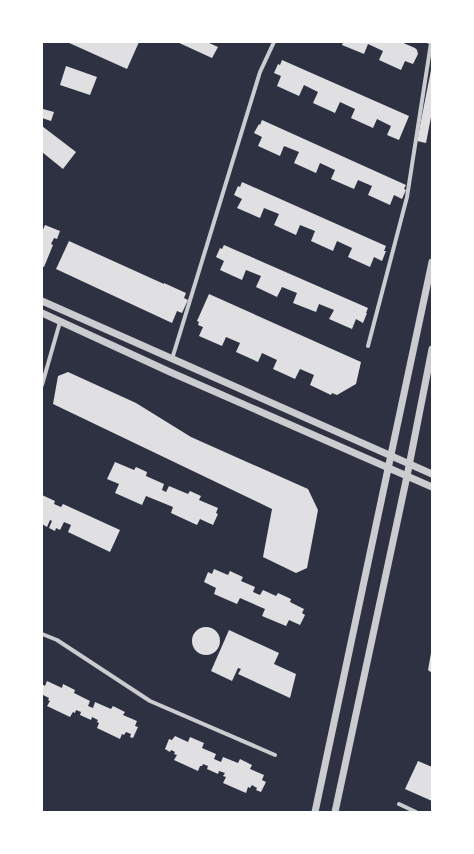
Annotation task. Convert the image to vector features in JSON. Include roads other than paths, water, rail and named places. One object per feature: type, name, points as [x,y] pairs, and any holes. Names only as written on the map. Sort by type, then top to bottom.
[{"type":"street","points":[[172,359],[260,72],[274,42]]},
{"type":"street","points":[[368,346],[407,197],[431,43],[429,42]]},
{"type":"street","points":[[315,812],[432,262]]},
{"type":"street","points":[[42,301],[432,474]]},
{"type":"street","points":[[42,313],[170,372],[432,487]]},
{"type":"street","points":[[42,385],[60,322]]},
{"type":"street","points":[[336,812],[407,476],[432,349]]},
{"type":"street","points":[[42,634],[57,640],[150,701],[275,756]]},
{"type":"street","points":[[399,804],[416,812]]}]
